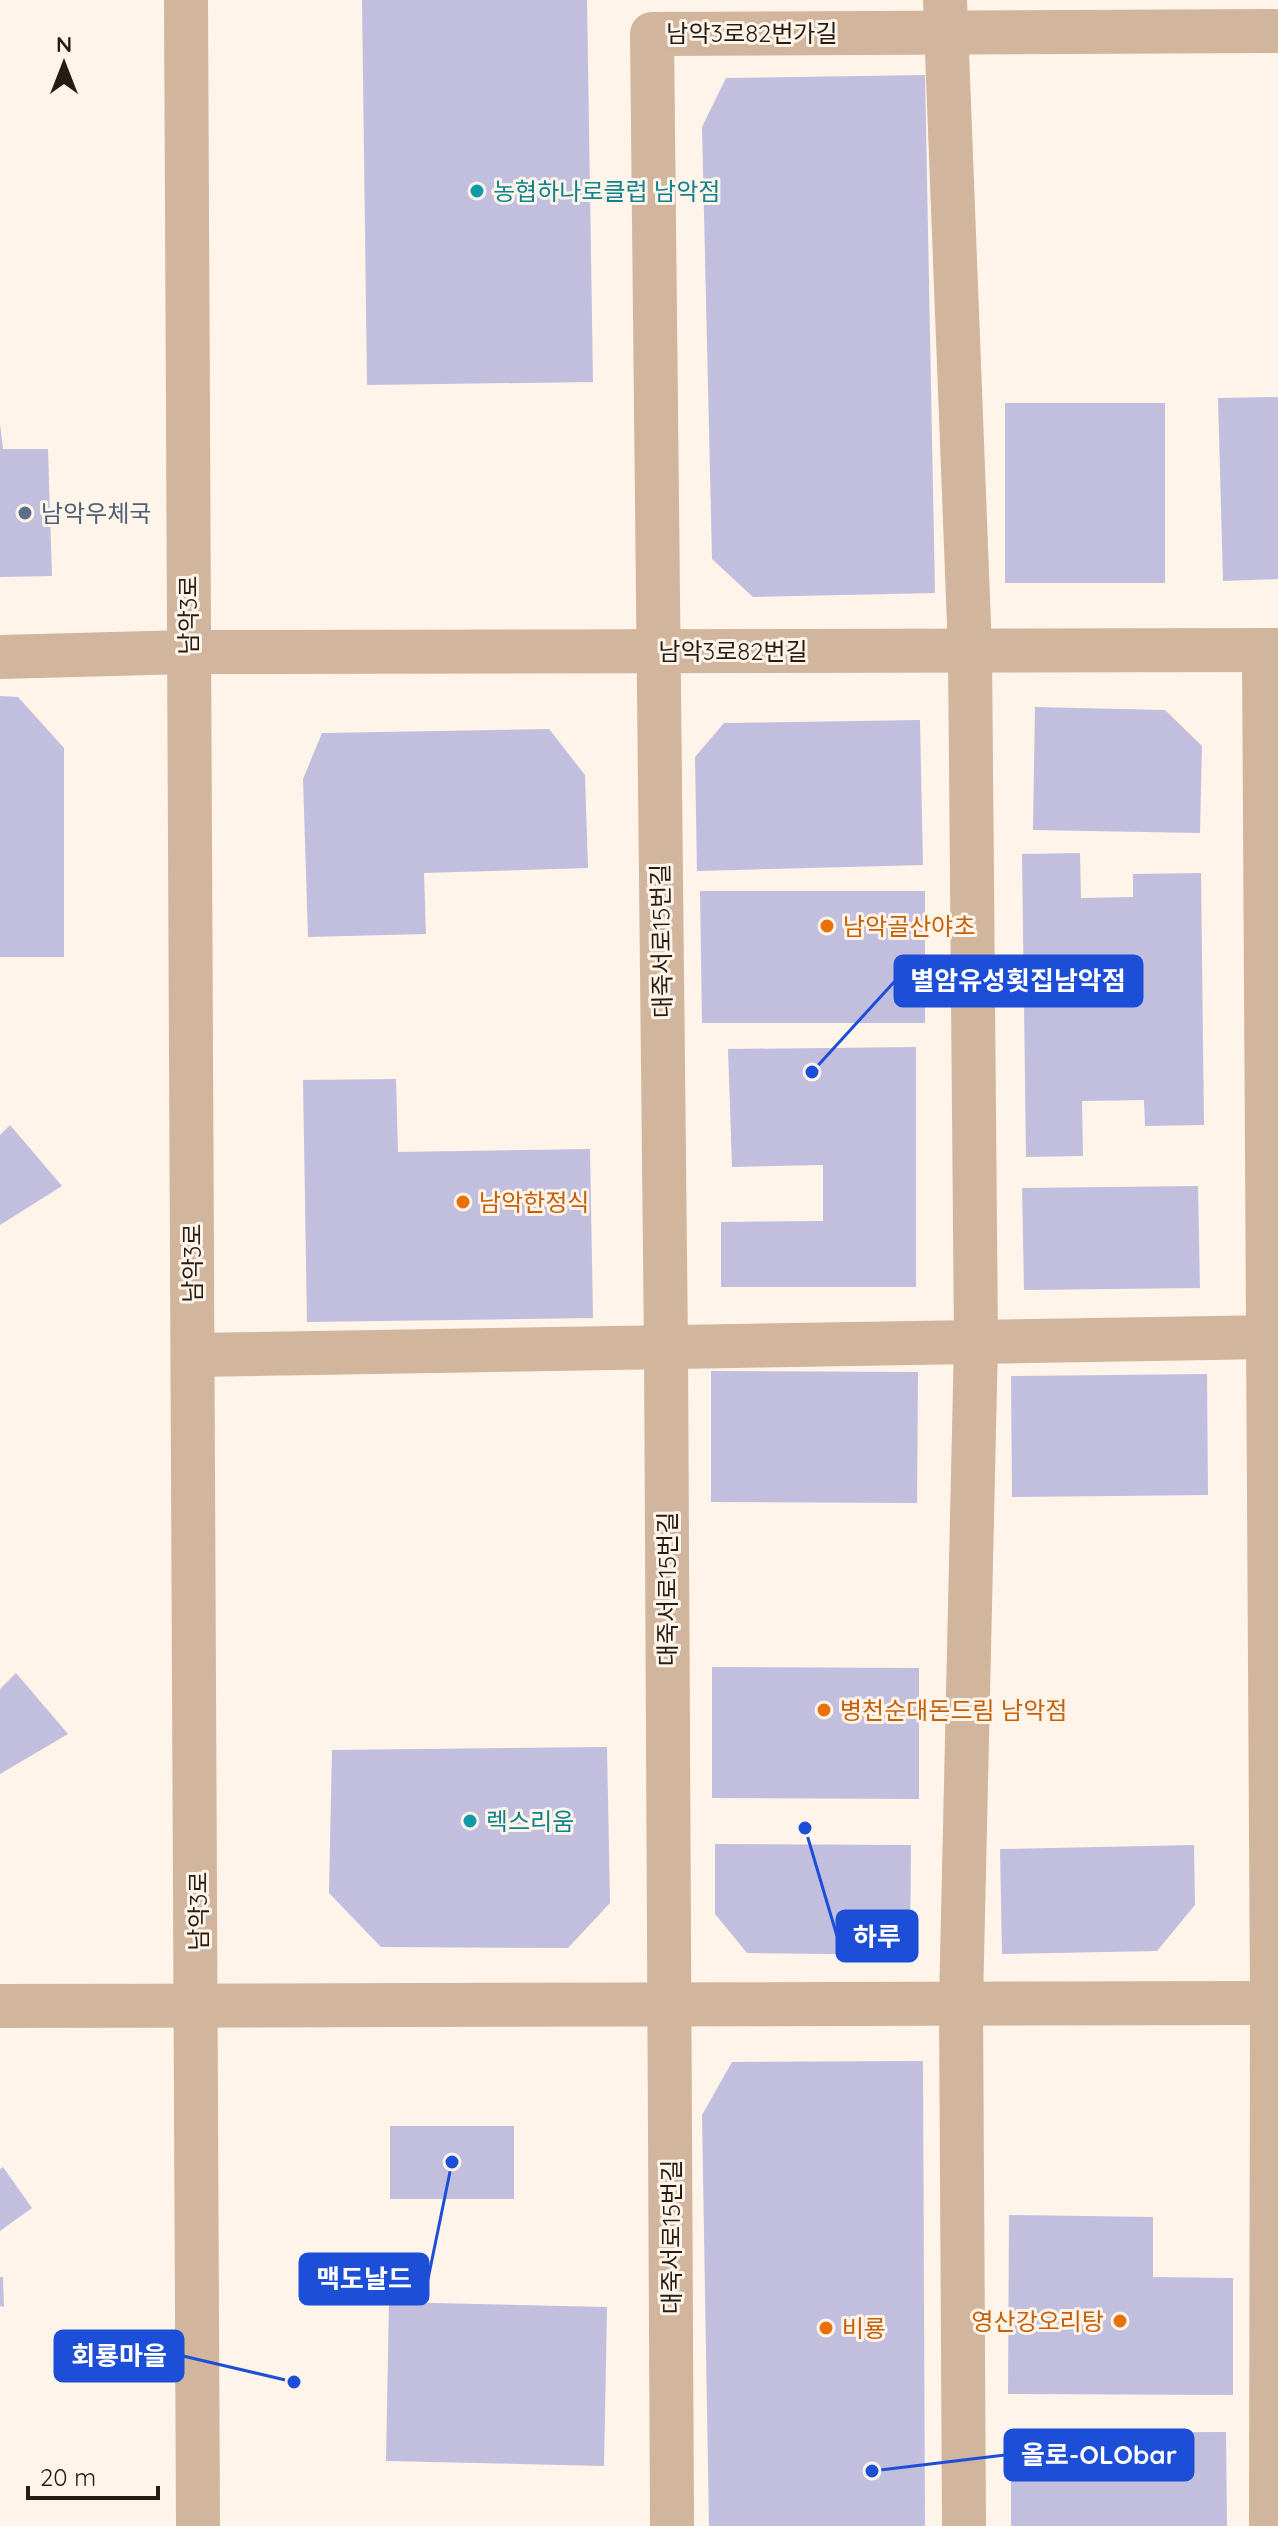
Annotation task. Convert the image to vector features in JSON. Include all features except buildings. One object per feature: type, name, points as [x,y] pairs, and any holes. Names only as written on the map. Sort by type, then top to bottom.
[{"type":"street","name":"남악3로","points":[[186,0],[198,2006],[198,2526]]},
{"type":"street","name":"남악3로82번가길","points":[[657,651],[652,34],[946,16],[1278,31]]},
{"type":"street","points":[[946,16],[970,651],[976,1342],[961,2003],[964,2526]]},
{"type":"street","name":"남악3로82번길","points":[[0,657],[188,652],[1271,650]]},
{"type":"street","points":[[1271,650],[1275,2003],[1271,2526]]},
{"type":"street","name":"대죽서로15번길","points":[[657,651],[666,1347],[672,2526]]},
{"type":"street","points":[[193,1355],[1272,1337]]},
{"type":"street","points":[[0,2006],[1275,2003]]},
{"type":"place","name":"농협하나로클럽 남악점","points":[[477,191]]},
{"type":"place","name":"남악우체국","points":[[25,513]]},
{"type":"place","name":"남악골산야초","points":[[827,926]]},
{"type":"place","name":"별암유성횟집남악점","points":[[812,1072]]},
{"type":"place","name":"남악한정식","points":[[463,1202]]},
{"type":"place","name":"병천순대돈드림 남악점","points":[[824,1710]]},
{"type":"place","name":"렉스리움","points":[[470,1821]]},
{"type":"place","name":"하루","points":[[805,1828]]},
{"type":"place","name":"맥도날드","points":[[452,2162]]},
{"type":"place","name":"영산강오리탕","points":[[1120,2321]]},
{"type":"place","name":"비룡","points":[[826,2328]]},
{"type":"place","name":"회룡마을","points":[[294,2382]]},
{"type":"place","name":"올로-OLObar","points":[[872,2471]]}]
